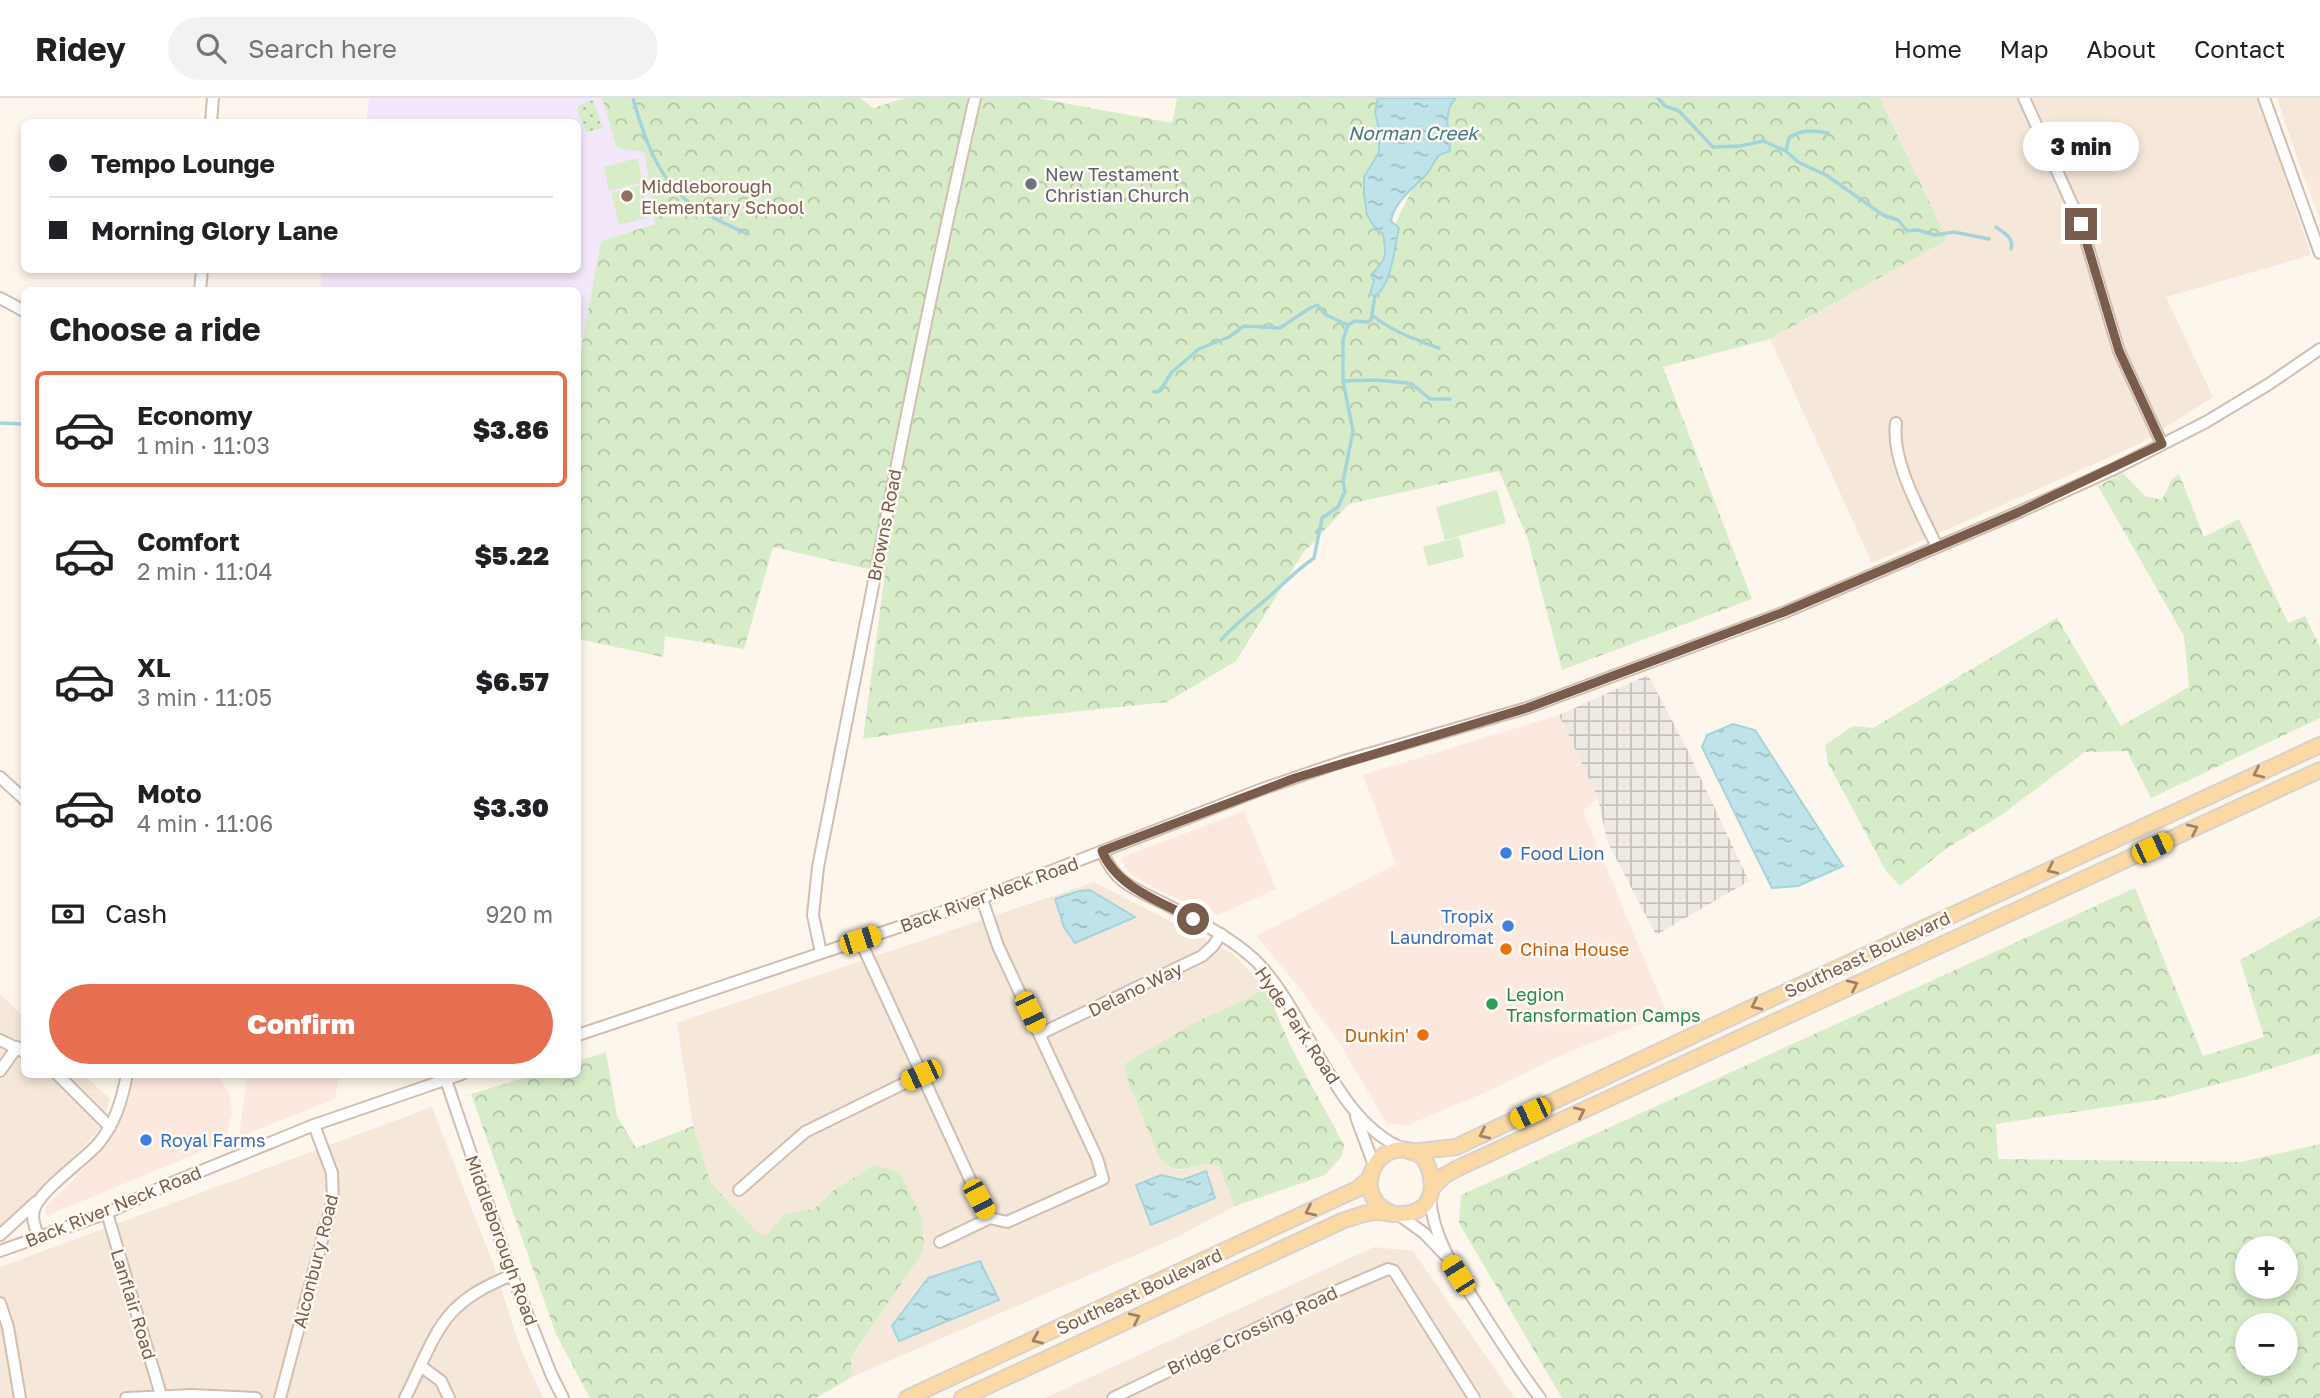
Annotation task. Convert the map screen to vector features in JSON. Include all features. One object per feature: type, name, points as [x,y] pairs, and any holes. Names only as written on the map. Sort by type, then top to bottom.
[{"type":"main road","name":"Southeast Boulevard","points":[[1407,1150],[1456,1147],[2320,745]]},
{"type":"main road","name":"Southeast Boulevard","points":[[1432,1192],[1444,1176],[1456,1168],[2320,770]]},
{"type":"main road","points":[[1407,1150],[1424,1158],[1433,1178],[1432,1192],[1422,1207],[1411,1213],[1397,1214],[1378,1205],[1371,1193],[1371,1172],[1384,1154],[1407,1150]]},
{"type":"main road","name":"Southeast Boulevard","points":[[907,1398],[1357,1189],[1371,1172]]},
{"type":"main road","name":"Southeast Boulevard","points":[[962,1398],[1342,1221],[1374,1212],[1397,1214]]},
{"type":"street","points":[[212,119],[213,98]]},
{"type":"street","name":"Browns Road","points":[[821,953],[813,915],[818,867],[888,499],[975,98]]},
{"type":"street","points":[[2024,98],[2081,224],[2119,351],[2162,444]]},
{"type":"street","points":[[2264,98],[2320,253]]},
{"type":"street","points":[[0,298],[21,309]]},
{"type":"street","name":"Back River Neck Road","points":[[581,1034],[982,899],[1307,774],[1527,708],[1784,612],[2019,512],[2162,444],[2269,384],[2320,349]]},
{"type":"street","points":[[1896,423],[1894,437],[1897,454],[1937,547]]},
{"type":"street","points":[[0,777],[21,796]]},
{"type":"street","name":"Hyde Park Road","points":[[1102,851],[1108,865],[1122,880],[1221,934],[1242,949],[1267,973],[1354,1111],[1387,1142],[1407,1150]]},
{"type":"street","points":[[940,1242],[990,1218],[1007,1222],[1103,1179],[1097,1158],[998,946],[982,899]]},
{"type":"street","name":"Delano Way","points":[[1040,1034],[1202,956],[1213,947],[1221,934]]},
{"type":"street","points":[[860,940],[990,1218]]},
{"type":"street","points":[[0,1040],[21,1049],[0,1071]]},
{"type":"street","points":[[739,1190],[805,1132],[921,1075]]},
{"type":"street","points":[[61,1078],[110,1127]]},
{"type":"street","points":[[0,1235],[98,1144],[117,1113],[126,1078]]},
{"type":"street","name":"Back River Neck Road","points":[[0,1251],[107,1213],[314,1125],[442,1078]]},
{"type":"street","name":"Middleborough Road","points":[[445,1078],[512,1275],[563,1398]]},
{"type":"street","name":"Hyde Park Road","points":[[1354,1111],[1371,1172]]},
{"type":"street","name":"Alconbury Road","points":[[280,1398],[333,1199],[332,1173],[314,1125]]},
{"type":"street","points":[[1432,1192],[1434,1225],[1447,1257],[1522,1375],[1540,1398]]},
{"type":"street","points":[[38,1237],[33,1219],[40,1197]]},
{"type":"street","name":"Lanflair Road","points":[[107,1213],[161,1395]]},
{"type":"street","points":[[1397,1214],[1424,1233],[1447,1257]]},
{"type":"street","name":"Bridge Crossing Road","points":[[1113,1398],[1364,1277],[1388,1269],[1394,1271],[1474,1398]]},
{"type":"street","points":[[405,1398],[436,1336],[451,1313],[485,1287],[512,1275]]},
{"type":"street","points":[[0,1303],[8,1327],[20,1398]]},
{"type":"street","points":[[422,1367],[441,1381],[449,1398]]},
{"type":"street","points":[[126,1398],[161,1395],[256,1398]]},
{"type":"shaded area","name":"Middleborough Elementary School","points":[[369,98],[687,98],[660,344],[583,337],[581,344],[581,287],[320,287],[322,273],[581,273],[581,119],[366,119]]},
{"type":"shaded area","points":[[1880,98],[2258,98],[2311,255],[2166,297],[2213,397],[2139,444],[1872,563],[1770,339],[1947,240]]},
{"type":"shaded area","points":[[2277,98],[2320,98],[2320,177],[2304,178]]},
{"type":"shaded area","points":[[2320,177],[2320,218],[2304,178]]},
{"type":"shaded area","points":[[1648,675],[1687,749],[1749,881],[1656,935],[1607,841],[1598,798],[1559,715]]},
{"type":"shaded area","points":[[1559,715],[1598,798],[1583,811],[1667,1014],[1566,1053],[1491,1090],[1408,1125],[1387,1124],[1338,1041],[1297,985],[1256,936],[1396,864],[1363,775]]},
{"type":"shaded area","points":[[1244,811],[1276,889],[1218,915],[1166,894],[1131,875],[1120,858]]},
{"type":"shaded area","points":[[1094,882],[1232,953],[1265,987],[1129,1084],[1159,1158],[1179,1171],[1206,1162],[1218,1165],[1235,1206],[1175,1238],[852,1377],[851,1358],[924,1251],[910,1195],[900,1172],[874,1165],[831,1192],[814,1209],[784,1214],[767,1236],[759,1235],[711,1183],[693,1126],[677,1023]]},
{"type":"shaded area","points":[[0,994],[21,1014],[21,1078],[87,1078],[110,1099],[99,1130],[0,1235]]},
{"type":"shaded area","points":[[135,1078],[219,1078],[229,1093],[232,1112],[225,1142],[46,1216],[46,1206],[114,1135]]},
{"type":"shaded area","points":[[246,1078],[338,1078],[335,1099],[239,1137]]},
{"type":"shaded area","points":[[432,1107],[494,1266],[519,1345],[543,1398],[0,1398],[0,1267]]},
{"type":"shaded area","points":[[1374,1247],[1413,1251],[1515,1398],[1045,1398]]},
{"type":"green space","points":[[602,98],[860,98],[873,108],[905,98],[1037,98],[1172,123],[1177,98],[1382,98],[1387,240],[1419,176],[1440,98],[1880,98],[1947,240],[1770,339],[1663,367],[1752,599],[1562,670],[1527,536],[1499,471],[1349,504],[1303,553],[1236,661],[1167,702],[977,722],[863,739],[885,573],[773,547],[744,649],[665,636],[663,657],[581,640],[581,350],[601,241],[655,224],[645,153],[617,148]]},
{"type":"green space","points":[[593,100],[603,128],[587,132],[578,113],[578,106]]},
{"type":"green space","points":[[637,158],[643,182],[609,191],[604,167]]},
{"type":"green space","points":[[642,185],[650,217],[619,225],[611,193]]},
{"type":"green space","points":[[2123,473],[2145,496],[2162,500],[2172,479],[2179,474],[2204,537],[2239,519],[2288,623],[2305,616],[2320,647],[2320,718],[2151,798],[2127,751],[2085,752],[2000,816],[1947,848],[1900,886],[1886,871],[1828,763],[1825,745],[1853,726],[1873,728],[2057,618],[2121,726],[2189,687],[2184,636],[2098,486]]},
{"type":"green space","points":[[1497,490],[1506,523],[1445,540],[1436,507]]},
{"type":"green space","points":[[1459,537],[1464,557],[1428,566],[1423,547]]},
{"type":"green space","points":[[2135,888],[2203,1056],[2264,1037],[2240,960],[2320,916],[2320,1053],[2161,1099],[1996,1124],[1998,1159],[2241,1162],[2320,1144],[2320,1398],[1562,1398],[1459,1223],[1461,1195]]},
{"type":"green space","points":[[1265,987],[1291,1047],[1344,1145],[1341,1157],[1325,1175],[1235,1206],[1218,1165],[1181,1169],[1167,1165],[1159,1158],[1129,1084],[1124,1064],[1196,1022],[1247,999]]},
{"type":"green space","points":[[606,1052],[617,1116],[636,1148],[693,1126],[711,1183],[759,1234],[767,1235],[784,1214],[814,1209],[831,1192],[874,1165],[900,1172],[922,1219],[924,1251],[851,1357],[852,1377],[816,1398],[590,1398],[556,1334],[471,1094],[524,1078],[581,1078],[581,1060]]},
{"type":"water","name":"Norman Creek","points":[[1378,98],[1456,98],[1448,116],[1450,151],[1439,155],[1426,175],[1396,208],[1391,221],[1399,228],[1392,265],[1385,284],[1375,296],[1370,294],[1374,281],[1371,275],[1383,261],[1385,247],[1383,234],[1376,230],[1367,215],[1364,177],[1379,152],[1379,129],[1375,112]]},
{"type":"water","points":[[1733,724],[1755,730],[1843,866],[1798,886],[1772,888],[1702,747],[1707,735]]},
{"type":"water","points":[[1090,890],[1135,917],[1075,943],[1064,927],[1055,899]]},
{"type":"water","points":[[1206,1171],[1215,1198],[1151,1225],[1136,1185],[1161,1175],[1182,1180]]},
{"type":"water","points":[[980,1261],[999,1300],[899,1341],[892,1326],[928,1278]]},
{"type":"waterway","points":[[633,98],[649,147],[676,190],[703,212],[747,234]]},
{"type":"waterway","points":[[1658,98],[1665,106],[1679,111],[1713,147],[1740,146],[1763,141],[1786,151],[1798,162],[1826,175],[1883,215],[1898,220],[1907,231],[1918,230],[1935,235],[1954,232],[1989,239]]},
{"type":"waterway","points":[[1786,151],[1789,138],[1798,133],[1828,133]]},
{"type":"waterway","points":[[1996,227],[2010,239],[2011,249]]},
{"type":"waterway","points":[[1154,392],[1160,391],[1172,372],[1199,349],[1229,337],[1244,326],[1280,328],[1317,305],[1326,315],[1348,325],[1355,321],[1368,322],[1371,320],[1375,296]]},
{"type":"waterway","points":[[1372,315],[1395,330],[1439,348]]},
{"type":"waterway","points":[[1221,640],[1314,558],[1322,518],[1338,507],[1345,491],[1343,481],[1353,431],[1343,381],[1343,340],[1348,325]]},
{"type":"waterway","points":[[1343,381],[1407,383],[1430,399],[1450,399]]},
{"type":"waterway","points":[[0,423],[21,424]]},
{"type":"place","name":"New Testament Christian Church","points":[[1031,184]]},
{"type":"place","name":"Middleborough Elementary School","points":[[627,196]]},
{"type":"place","name":"Food Lion","points":[[1506,853]]},
{"type":"place","name":"Tropix Laundromat","points":[[1508,926]]},
{"type":"place","name":"China House","points":[[1506,949]]},
{"type":"place","name":"Legion Transformation Camps","points":[[1492,1004]]},
{"type":"place","name":"Dunkin'","points":[[1423,1035]]},
{"type":"place","name":"Royal Farms","points":[[146,1140]]},
{"type":"route","points":[[1193,919],[1122,880],[1108,865],[1102,851],[1265,788],[1344,761],[1527,708],[1784,612],[2019,512],[2162,444],[2119,351],[2081,224]]}]
